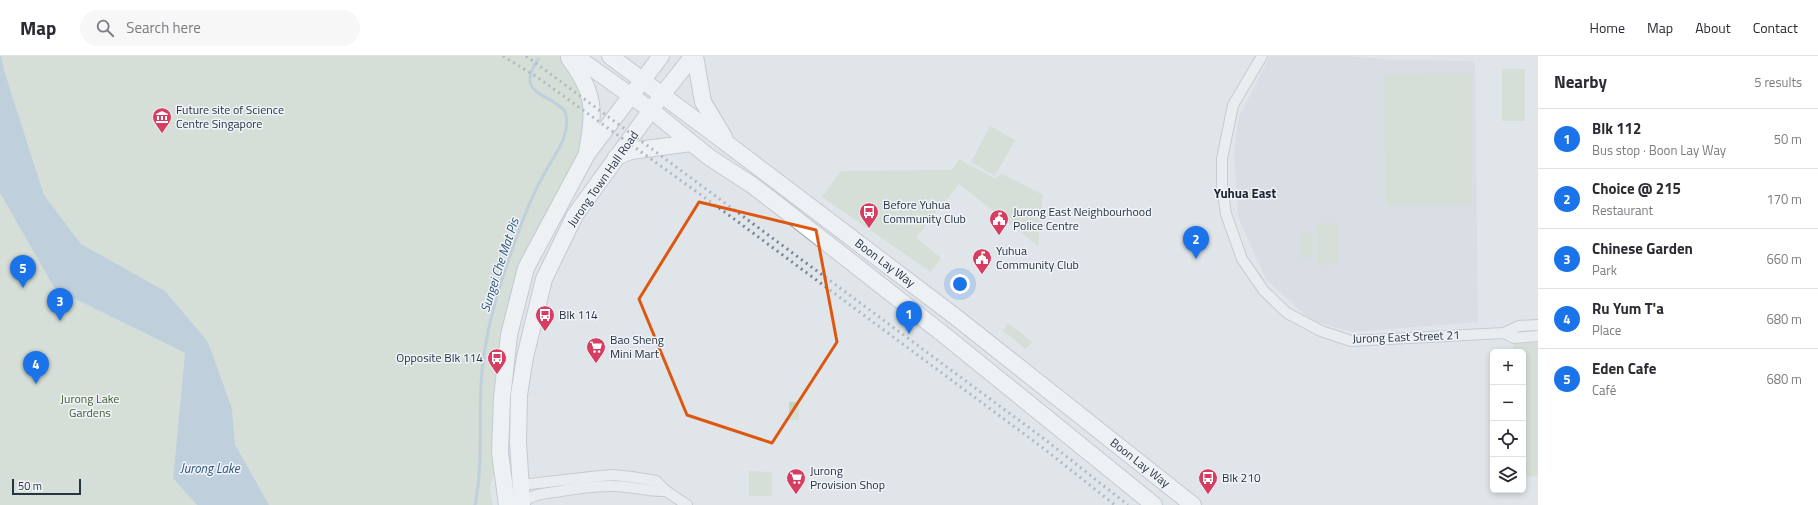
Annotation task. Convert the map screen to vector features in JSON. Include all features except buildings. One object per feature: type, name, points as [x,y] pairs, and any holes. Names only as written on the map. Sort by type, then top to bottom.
[{"type":"main road","points":[[568,56],[583,77],[591,100],[592,115],[587,154]]},
{"type":"main road","name":"Boon Lay Way","points":[[575,56],[651,110],[691,143],[786,211],[943,334],[1154,505]]},
{"type":"main road","name":"Boon Lay Way","points":[[610,56],[730,145],[957,318],[1193,505]]},
{"type":"main road","name":"Jurong Town Hall Road","points":[[506,504],[500,453],[502,398],[509,335],[526,268],[587,154],[630,95],[661,56]]},
{"type":"main road","points":[[694,56],[703,102],[730,145]]},
{"type":"main road","name":"Jurong Town Hall Road","points":[[522,505],[518,442],[519,395],[525,357],[544,279],[575,215],[662,95],[694,56]]},
{"type":"main road","points":[[616,157],[631,151],[691,143]]},
{"type":"main road","points":[[506,504],[514,488],[521,485]]},
{"type":"street","name":"Jurong East Street 21","points":[[1262,56],[1233,105],[1222,159],[1222,186],[1226,214],[1242,259],[1264,291],[1287,313],[1320,331],[1351,341],[1504,333],[1519,326],[1538,325]]},
{"type":"street","name":"Jurong East Street 21","points":[[1504,333],[1514,338],[1538,336]]},
{"type":"street","points":[[521,485],[579,477],[613,475],[656,481],[666,491],[687,505]]},
{"type":"street","points":[[522,505],[529,498],[537,495],[601,486],[613,485],[654,492],[666,491]]},
{"type":"highlighted area","points":[[699,202],[816,230],[837,342],[772,443],[687,415],[639,299]]},
{"type":"shaded area","points":[[1270,56],[1346,56],[1392,60],[1475,61],[1478,322],[1353,332],[1312,321],[1266,279],[1238,217],[1234,152],[1239,117]]},
{"type":"green space","points":[[1,56],[568,56],[583,77],[589,140],[526,268],[500,453],[490,488],[493,505],[269,505],[235,443],[232,409],[165,291],[81,244],[44,195],[5,73]]},
{"type":"green space","points":[[1502,69],[1525,69],[1525,121],[1502,121]]},
{"type":"green space","points":[[1471,73],[1472,206],[1386,206],[1385,74]]},
{"type":"green space","points":[[990,126],[1015,140],[995,176],[971,162]]},
{"type":"green space","points":[[959,159],[996,179],[1001,173],[1043,195],[1038,246],[959,184],[916,238],[941,258],[931,272],[822,197],[841,171],[952,170]]},
{"type":"green space","name":"Jurong Lake Gardens","points":[[0,193],[55,289],[185,353],[173,477],[197,505],[0,505]]},
{"type":"green space","points":[[1317,223],[1337,223],[1338,264],[1318,265]]},
{"type":"green space","points":[[1301,233],[1313,233],[1313,257],[1301,258]]},
{"type":"green space","points":[[1008,323],[1032,342],[1026,349],[1003,331]]},
{"type":"green space","points":[[1538,343],[1538,476],[1526,477],[1526,349],[1513,349],[1513,344]]},
{"type":"green space","points":[[789,402],[799,402],[799,420],[789,420]]},
{"type":"green space","points":[[749,471],[772,472],[772,496],[749,496]]},
{"type":"water","name":"Jurong Lake","points":[[0,56],[44,195],[81,244],[165,291],[208,342],[232,409],[235,444],[269,505],[197,505],[173,478],[185,353],[55,289],[0,193]]},
{"type":"waterway","name":"Sungei Che Mat Pis","points":[[475,505],[480,460],[481,384],[490,323],[514,244],[533,195],[560,146],[566,129],[567,120],[565,111],[531,86],[530,80],[532,71],[538,59]]},
{"type":"railway","points":[[503,56],[537,77],[726,213],[1043,448],[1115,505]]},
{"type":"railway","points":[[526,56],[1043,438],[1128,505]]},
{"type":"place","name":"Future site of Science Centre Singapore","points":[[162,134]]},
{"type":"place","name":"Before Yuhua Community Club","points":[[869,229]]},
{"type":"place","name":"Jurong East Neighbourhood Police Centre","points":[[999,236]]},
{"type":"place","name":"Choice @ 215","points":[[1196,259]]},
{"type":"place","name":"Yuhua Community Club","points":[[982,275]]},
{"type":"place","name":"Eden Cafe","points":[[23,288]]},
{"type":"place","name":"Chinese Garden","points":[[60,321]]},
{"type":"place","name":"Blk 114","points":[[545,332]]},
{"type":"place","name":"Blk 112","points":[[909,334]]},
{"type":"place","name":"Bao Sheng Mini Mart","points":[[596,364]]},
{"type":"place","name":"Opposite Blk 114","points":[[497,375]]},
{"type":"place","name":"Ru Yum T'a","points":[[36,384]]},
{"type":"place","name":"Jurong Provision Shop","points":[[796,495]]},
{"type":"place","name":"Blk 210","points":[[1208,495]]},
{"type":"district","name":"Yuhua East","points":[[1245,193]]}]
